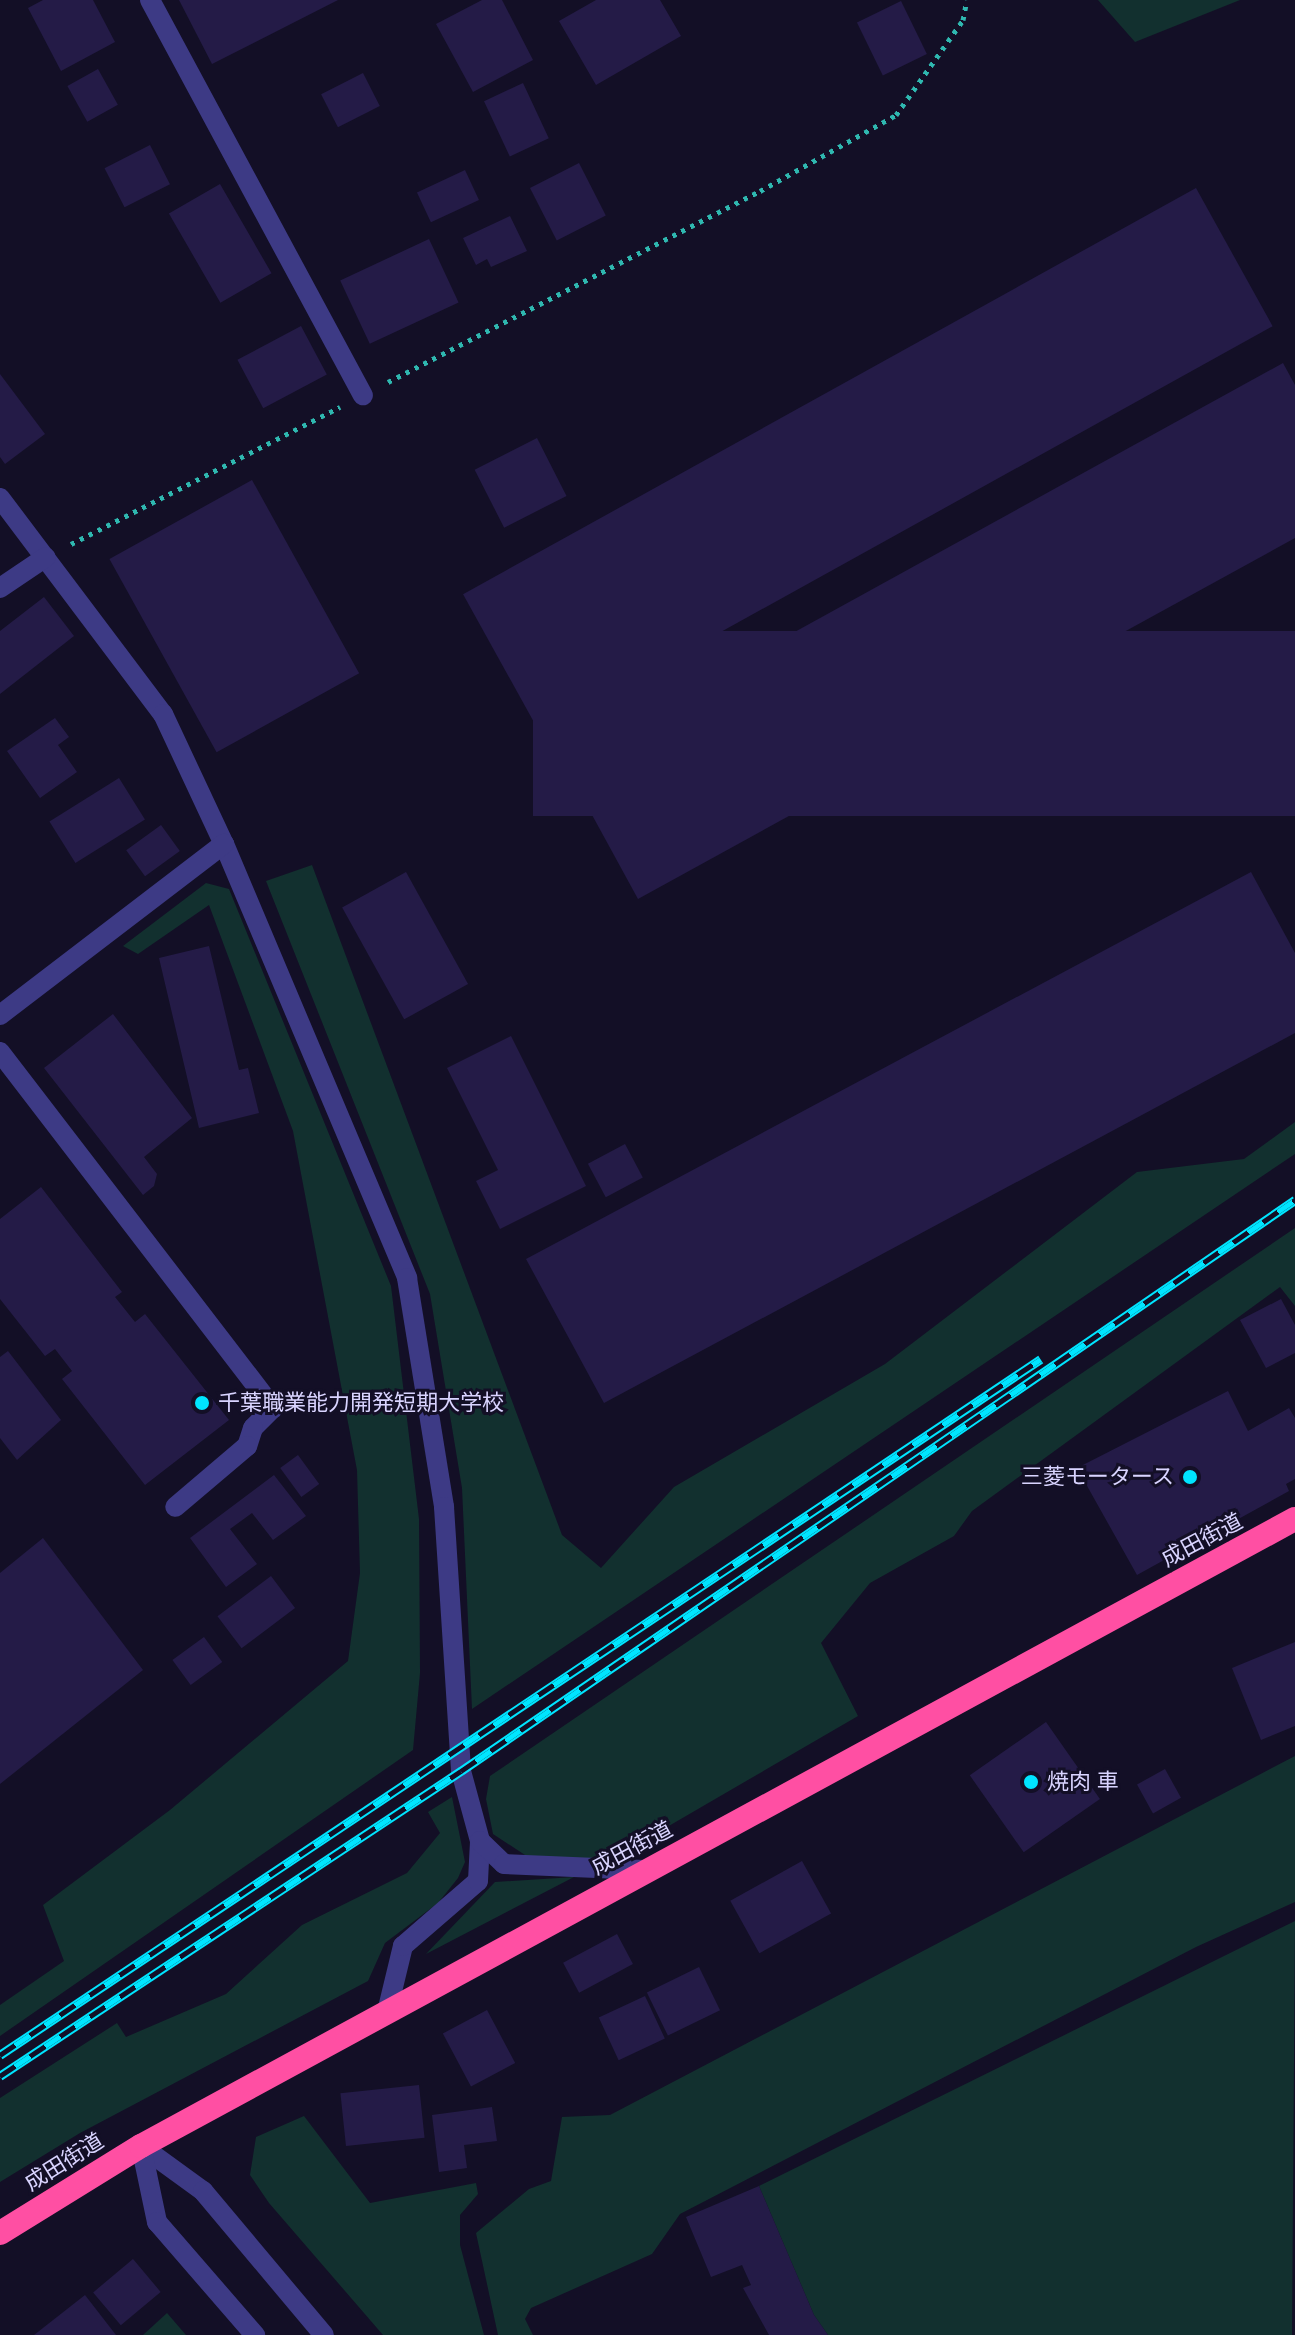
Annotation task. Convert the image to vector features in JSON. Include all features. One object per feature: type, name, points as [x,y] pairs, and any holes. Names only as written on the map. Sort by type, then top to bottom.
[{"type":"highway","name":"成田街道","points":[[0,2233],[141,2146],[1295,1519]]},
{"type":"street","points":[[150,0],[363,395]]},
{"type":"street","points":[[0,498],[163,714],[224,844],[388,1231],[418,1318],[444,1507],[461,1771],[480,1841],[478,1881],[403,1946],[387,2012]]},
{"type":"street","points":[[0,588],[46,557]]},
{"type":"street","points":[[0,1015],[224,844]]},
{"type":"street","points":[[0,1052],[273,1408],[253,1428],[247,1446],[175,1507]]},
{"type":"street","points":[[480,1841],[504,1864],[644,1870]]},
{"type":"street","points":[[141,2146],[157,2222],[255,2335]]},
{"type":"street","points":[[141,2146],[203,2191],[324,2335]]},
{"type":"path","points":[[46,557],[760,191],[896,115],[963,20],[967,0]]},
{"type":"green space","points":[[1098,0],[1240,0],[1135,42]]},
{"type":"green space","points":[[312,865],[562,1535],[601,1568],[674,1487],[885,1364],[1137,1172],[1244,1159],[1295,1122],[1295,1154],[472,1709],[462,1488],[430,1294],[266,881]]},
{"type":"green space","points":[[206,883],[229,889],[391,1286],[419,1519],[420,1673],[413,1750],[0,2036],[0,2005],[64,1961],[43,1905],[170,1810],[348,1661],[360,1573],[357,1470],[293,1131],[209,905],[138,954],[123,946]]},
{"type":"green space","points":[[1295,1228],[1295,1306],[1280,1287],[972,1511],[954,1536],[870,1583],[821,1643],[858,1716],[612,1859],[528,1857],[493,1834],[486,1799],[490,1776]]},
{"type":"green space","points":[[1295,1756],[1295,1902],[1196,1947],[680,2214],[652,2254],[531,2308],[525,2319],[533,2335],[498,2335],[476,2233],[529,2189],[551,2181],[562,2117],[610,2115]]},
{"type":"green space","points":[[452,1797],[465,1862],[458,1878],[438,1903],[385,1943],[368,1981],[80,2133],[0,2182],[0,2098],[117,2023],[126,2037],[226,1994],[302,1925],[407,1873],[440,1833],[428,1812]]},
{"type":"green space","points":[[574,1877],[426,1954],[495,1882]]},
{"type":"green space","points":[[1295,1921],[1292,2335],[828,2335],[814,2315],[759,2186]]},
{"type":"green space","points":[[304,2116],[370,2203],[476,2183],[478,2194],[460,2215],[460,2245],[484,2335],[383,2335],[269,2203],[250,2175],[256,2137]]},
{"type":"green space","points":[[167,2313],[186,2335],[143,2335]]},
{"type":"building","points":[[43,0],[93,0],[115,42],[61,71],[28,8]]},
{"type":"building","points":[[179,0],[338,0],[212,64]]},
{"type":"building","points":[[482,0],[502,0],[533,60],[473,92],[436,24]]},
{"type":"building","points":[[596,0],[660,0],[681,36],[596,85],[559,21]]},
{"type":"building","points":[[901,1],[927,54],[883,76],[857,22]]},
{"type":"building","points":[[98,69],[118,105],[87,122],[67,86]]},
{"type":"building","points":[[363,73],[380,106],[338,127],[321,94]]},
{"type":"building","points":[[523,83],[549,138],[510,156],[484,101]]},
{"type":"building","points":[[150,145],[170,184],[125,207],[105,168]]},
{"type":"building","points":[[579,163],[606,216],[557,241],[530,188]]},
{"type":"building","points":[[465,170],[479,200],[431,222],[417,192]]},
{"type":"building","points":[[220,184],[272,273],[220,303],[169,214]]},
{"type":"building","points":[[1196,188],[1273,326],[540,732],[463,594]]},
{"type":"building","points":[[510,216],[527,251],[491,267],[487,259],[476,265],[463,238]]},
{"type":"building","points":[[429,239],[459,302],[370,344],[340,280]]},
{"type":"building","points":[[301,326],[327,375],[263,408],[237,360]]},
{"type":"building","points":[[1283,363],[1295,385],[1295,538],[638,899],[562,760]]},
{"type":"building","points":[[0,374],[45,434],[5,464],[0,457]]},
{"type":"building","points":[[537,438],[567,496],[504,528],[475,470]]},
{"type":"building","points":[[252,480],[359,673],[217,752],[109,559]]},
{"type":"building","points":[[44,597],[74,636],[0,694],[0,631]]},
{"type":"building","points":[[533,631],[1295,631],[1295,816],[533,816]]},
{"type":"building","points":[[55,718],[69,737],[58,745],[77,772],[40,798],[7,751]]},
{"type":"building","points":[[119,778],[145,820],[75,863],[49,821]]},
{"type":"building","points":[[161,825],[180,851],[145,876],[126,850]]},
{"type":"building","points":[[406,872],[468,984],[404,1019],[342,907]]},
{"type":"building","points":[[1251,872],[1295,953],[1295,1033],[604,1403],[526,1259]]},
{"type":"building","points":[[209,946],[239,1070],[248,1068],[259,1113],[199,1128],[159,958]]},
{"type":"building","points":[[113,1014],[192,1118],[144,1157],[157,1174],[154,1186],[143,1195],[44,1068]]},
{"type":"building","points":[[511,1036],[586,1186],[500,1229],[476,1181],[498,1170],[447,1068]]},
{"type":"building","points":[[625,1144],[643,1178],[606,1197],[588,1164]]},
{"type":"building","points":[[41,1187],[122,1292],[115,1297],[135,1322],[145,1314],[229,1420],[145,1485],[62,1379],[72,1371],[55,1349],[45,1356],[0,1299],[0,1219]]},
{"type":"building","points":[[1281,1299],[1295,1325],[1295,1353],[1266,1368],[1240,1320]]},
{"type":"building","points":[[8,1351],[61,1420],[17,1460],[0,1438],[0,1357]]},
{"type":"building","points":[[1228,1391],[1248,1431],[1289,1408],[1295,1418],[1295,1479],[1286,1484],[1289,1491],[1137,1575],[1077,1468]]},
{"type":"building","points":[[298,1455],[319,1484],[301,1497],[280,1468]]},
{"type":"building","points":[[274,1475],[306,1516],[273,1540],[252,1513],[230,1529],[257,1564],[226,1587],[190,1538]]},
{"type":"building","points":[[43,1538],[143,1670],[0,1784],[0,1573]]},
{"type":"building","points":[[271,1576],[295,1608],[242,1648],[217,1616]]},
{"type":"building","points":[[204,1637],[222,1662],[191,1685],[172,1660]]},
{"type":"building","points":[[1295,1642],[1295,1726],[1261,1740],[1232,1668]]},
{"type":"building","points":[[1046,1722],[1100,1799],[1024,1852],[970,1775]]},
{"type":"building","points":[[1165,1769],[1181,1798],[1153,1813],[1137,1785]]},
{"type":"building","points":[[802,1861],[831,1913],[759,1953],[730,1901]]},
{"type":"building","points":[[617,1934],[633,1964],[579,1993],[563,1963]]},
{"type":"building","points":[[699,1967],[720,2010],[668,2036],[647,1992]]},
{"type":"building","points":[[645,1996],[665,2039],[619,2060],[599,2018]]},
{"type":"building","points":[[487,2010],[515,2063],[471,2086],[443,2033]]},
{"type":"building","points":[[419,2085],[425,2138],[346,2146],[340,2093]]},
{"type":"building","points":[[492,2107],[497,2141],[464,2145],[467,2168],[439,2172],[432,2115]]},
{"type":"building","points":[[759,2186],[814,2315],[828,2335],[769,2335],[743,2288],[751,2285],[742,2265],[711,2277],[686,2217]]},
{"type":"building","points":[[133,2259],[161,2292],[121,2325],[93,2292]]},
{"type":"building","points":[[85,2295],[116,2335],[34,2335]]},
{"type":"railway","points":[[0,2076],[461,1771],[1295,1200]]},
{"type":"railway","points":[[0,2055],[1041,1359]]},
{"type":"place","name":"千葉職業能力開発短期大学校","points":[[202,1403]]},
{"type":"place","name":"三菱モータース","points":[[1190,1477]]},
{"type":"place","name":"焼肉 車","points":[[1031,1782]]}]
